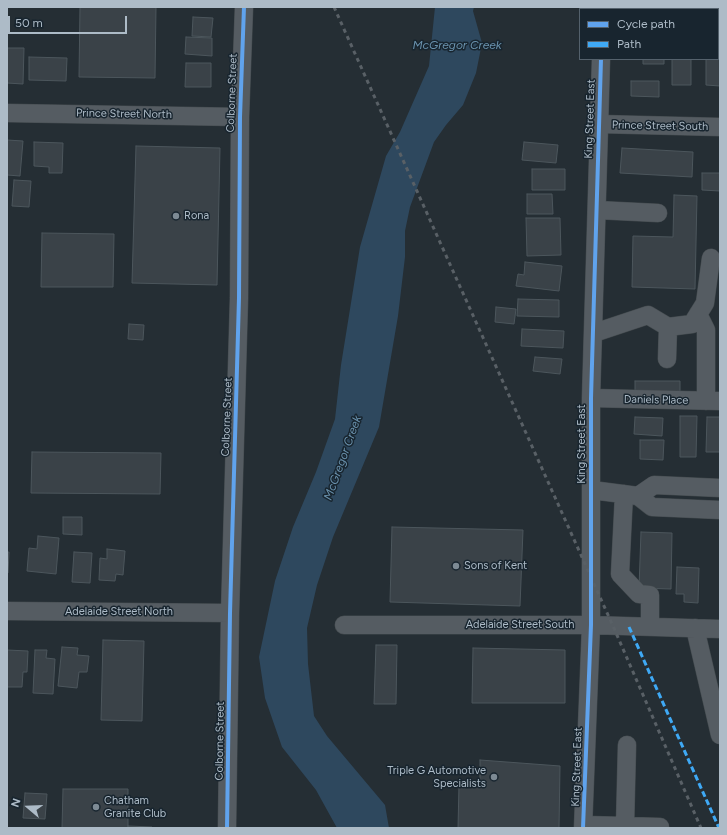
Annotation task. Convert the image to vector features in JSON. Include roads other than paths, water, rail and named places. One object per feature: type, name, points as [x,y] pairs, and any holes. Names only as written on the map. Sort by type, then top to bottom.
[{"type":"street","name":"Colborne Street","points":[[228,828],[230,613],[239,298],[240,117],[244,7]]},
{"type":"street","name":"King Street East","points":[[584,827],[591,625],[591,398],[601,60]]},
{"type":"street","name":"Prince Street North","points":[[7,113],[240,117]]},
{"type":"street","name":"Prince Street South","points":[[599,124],[720,127]]},
{"type":"street","points":[[597,210],[658,213]]},
{"type":"street","points":[[594,333],[648,315],[668,326],[692,324],[705,303],[711,258]]},
{"type":"street","points":[[698,314],[706,330],[713,401]]},
{"type":"street","points":[[668,326],[668,359]]},
{"type":"street","name":"Daniels Place","points":[[591,398],[713,401]]},
{"type":"street","points":[[631,495],[654,485],[720,488]]},
{"type":"street","points":[[592,490],[631,495],[652,507],[720,510]]},
{"type":"street","points":[[631,495],[620,574],[639,594],[650,595],[650,627]]},
{"type":"street","name":"Adelaide Street North","points":[[7,611],[230,613]]},
{"type":"street","name":"Adelaide Street South","points":[[344,625],[591,625],[720,629]]},
{"type":"street","points":[[695,628],[720,735]]},
{"type":"street","points":[[625,827],[627,745]]},
{"type":"street","points":[[584,827],[660,827]]},
{"type":"water","name":"McGregor Creek","points":[[435,7],[474,7],[473,11],[482,43],[476,73],[463,105],[434,142],[410,207],[405,231],[405,257],[398,316],[379,427],[333,537],[317,585],[307,628],[308,664],[314,716],[327,736],[385,805],[389,828],[337,828],[316,790],[282,747],[265,698],[259,657],[275,581],[293,527],[316,472],[335,419],[341,365],[360,247],[386,156],[400,132],[429,66]]},
{"type":"railway","points":[[334,7],[613,626],[701,828]]},
{"type":"place","name":"Rona","points":[[176,216]]},
{"type":"place","name":"Sons of Kent","points":[[456,566]]},
{"type":"place","name":"Triple G Automotive Specialists","points":[[494,777]]},
{"type":"place","name":"Chatham Granite Club","points":[[96,807]]}]
